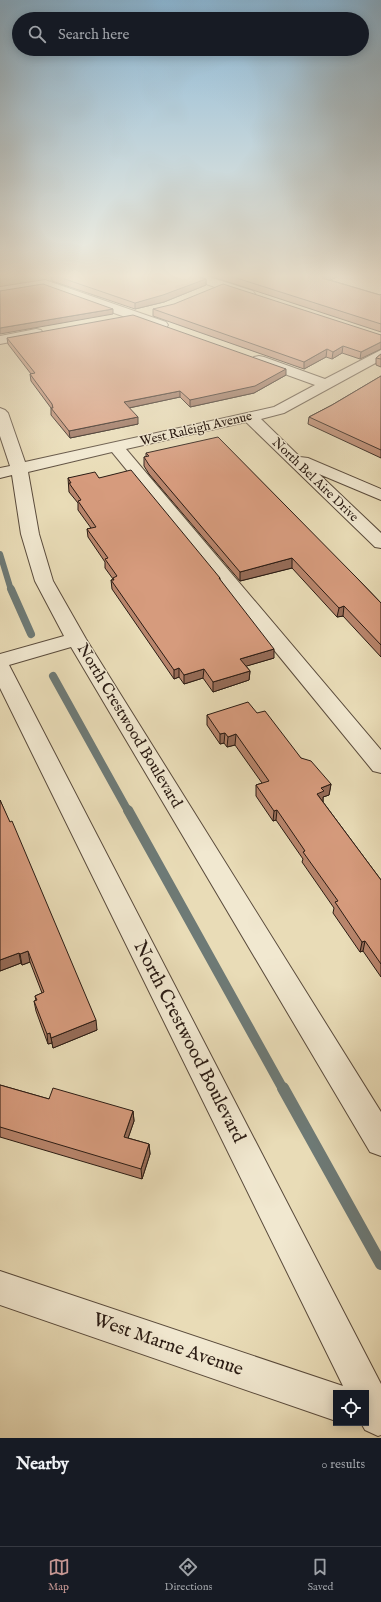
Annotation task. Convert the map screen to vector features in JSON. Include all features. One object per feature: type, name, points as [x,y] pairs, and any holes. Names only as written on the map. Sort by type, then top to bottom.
[{"type":"street","name":"West Raleigh Avenue","points":[[9,471],[279,410],[381,354]]},
{"type":"street","points":[[246,356],[327,384]]},
{"type":"street","name":"North Crestwood Boulevard","points":[[0,413],[9,471],[44,581],[76,640],[381,1141]]},
{"type":"street","name":"North Bel Aire Drive","points":[[250,417],[381,543]]},
{"type":"street","points":[[116,447],[381,765]]},
{"type":"street","points":[[288,455],[381,495]]},
{"type":"street","points":[[0,661],[76,640]]},
{"type":"street","name":"North Crestwood Boulevard","points":[[0,667],[375,1415]]},
{"type":"street","name":"West Marne Avenue","points":[[0,1288],[333,1401]]},
{"type":"building","points":[[10,342],[210,342],[286,369],[255,386],[190,400],[180,391],[124,402],[138,417],[69,431],[51,408],[53,408],[52,404],[30,374],[35,373]]},
{"type":"building","points":[[247,342],[381,342],[361,352],[343,346],[333,352],[327,349],[304,362]]},
{"type":"building","points":[[381,354],[381,359],[376,358]]},
{"type":"building","points":[[381,376],[381,450],[309,417],[332,405]]},
{"type":"building","points":[[218,437],[381,603],[381,645],[344,606],[339,608],[292,558],[240,572],[149,465],[144,457],[149,456],[146,453]]},
{"type":"building","points":[[131,470],[220,578],[274,649],[240,659],[250,671],[213,682],[204,669],[184,675],[179,668],[174,670],[111,580],[114,580],[113,578],[117,576],[105,559],[108,558],[87,529],[96,527],[78,501],[81,500],[69,483],[71,483],[68,478],[95,472],[99,478]]},
{"type":"building","points":[[248,702],[257,713],[265,711],[301,758],[311,761],[331,784],[321,788],[324,791],[317,794],[381,880],[381,964],[365,941],[362,942],[335,902],[338,901],[303,852],[305,851],[277,810],[274,811],[256,785],[269,781],[236,734],[228,737],[225,733],[220,734],[207,715]]},
{"type":"building","points":[[0,800],[10,822],[12,821],[96,1020],[51,1038],[50,1033],[47,1034],[34,1001],[37,1000],[35,996],[44,992],[28,951],[0,960]]},
{"type":"building","points":[[0,1085],[49,1099],[53,1088],[133,1111],[124,1137],[149,1144],[141,1169],[0,1127]]},
{"type":"waterway","points":[[0,554],[11,590]]},
{"type":"waterway","points":[[11,589],[31,634]]},
{"type":"waterway","points":[[53,676],[128,811]]},
{"type":"waterway","points":[[128,810],[283,1089]]},
{"type":"waterway","points":[[283,1088],[381,1264]]}]
